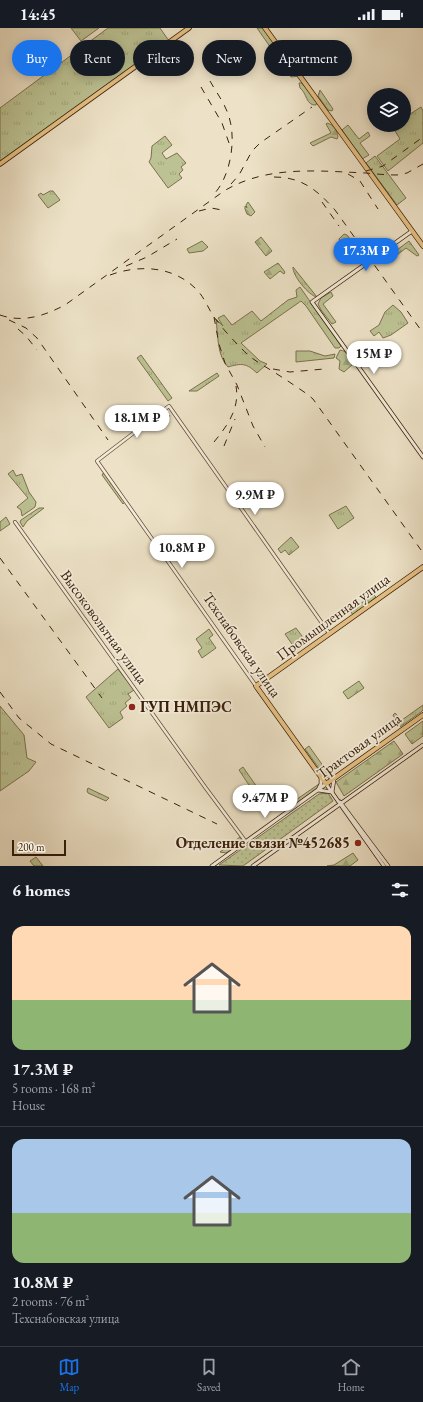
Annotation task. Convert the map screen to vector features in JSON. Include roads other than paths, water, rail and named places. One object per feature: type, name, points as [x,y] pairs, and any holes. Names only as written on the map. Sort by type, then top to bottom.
[{"type":"main road","points":[[0,164],[189,28]]},
{"type":"main road","points":[[265,28],[423,246]]},
{"type":"main road","points":[[412,231],[312,302],[423,457]]},
{"type":"main road","name":"Промышленная улица","points":[[256,686],[423,567]]},
{"type":"main road","name":"Техснабовская улица","points":[[256,686],[326,784]]},
{"type":"main road","name":"Трактовая улица","points":[[212,866],[423,715]]},
{"type":"main road","points":[[253,866],[423,745]]},
{"type":"main road","points":[[320,776],[327,780],[334,779],[332,792]]},
{"type":"main road","points":[[320,776],[321,784],[318,790],[332,792]]},
{"type":"main road","points":[[326,784],[388,866]]},
{"type":"main road","points":[[341,804],[384,866]]},
{"type":"street","name":"Техснабовская улица","points":[[256,686],[97,460],[169,406],[329,633]]},
{"type":"street","name":"Высоковольтная улица","points":[[15,522],[246,842]]},
{"type":"railway","points":[[210,81],[226,110],[231,123],[232,134],[231,156],[228,167],[225,177],[214,194]]},
{"type":"railway","points":[[201,87],[222,123],[229,143]]},
{"type":"railway","points":[[231,184],[239,175],[252,151],[260,143],[312,107]]},
{"type":"railway","points":[[366,171],[383,166],[423,137]]},
{"type":"railway","points":[[0,315],[17,318],[33,317],[65,305],[224,191],[240,183],[275,173],[311,171],[397,175],[407,173],[423,164]]},
{"type":"railway","points":[[348,174],[360,181],[378,209]]},
{"type":"railway","points":[[274,177],[293,179],[301,182],[322,196],[335,210],[423,333]]},
{"type":"railway","points":[[322,202],[339,226]]},
{"type":"railway","points":[[199,211],[211,208],[222,210]]},
{"type":"railway","points":[[126,266],[147,257],[177,239]]},
{"type":"railway","points":[[110,275],[133,269],[157,270],[179,276],[189,283],[205,300],[220,325],[245,352],[254,360],[293,384],[313,399],[421,550]]},
{"type":"railway","points":[[214,317],[219,344],[225,363],[237,385],[253,426],[265,447]]},
{"type":"railway","points":[[9,320],[26,328],[37,338],[108,440]]},
{"type":"railway","points":[[18,329],[26,336],[37,350]]},
{"type":"railway","points":[[273,369],[290,372],[324,369]]},
{"type":"railway","points":[[214,442],[228,423],[234,410],[237,394],[236,386]]},
{"type":"railway","points":[[224,446],[235,419]]},
{"type":"railway","points":[[0,558],[102,698]]},
{"type":"railway","points":[[0,692],[19,718],[51,744],[217,824]]},
{"type":"place","name":"ГУП НМПЭС","points":[[132,707]]},
{"type":"place","name":"Отделение связи №452685","points":[[358,843]]}]
